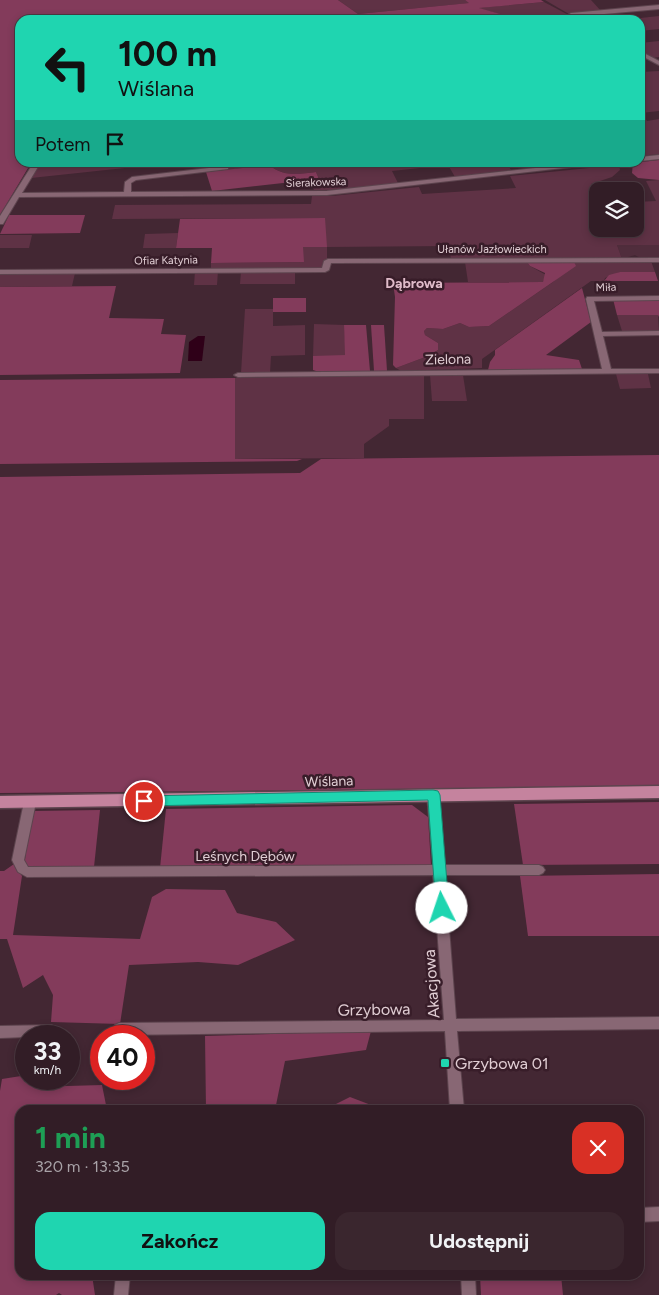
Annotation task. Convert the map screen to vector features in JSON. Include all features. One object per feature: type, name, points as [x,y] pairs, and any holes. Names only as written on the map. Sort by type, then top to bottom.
[{"type":"main road","name":"Wiślana","points":[[0,802],[267,800],[433,795],[659,792]]},
{"type":"street","points":[[571,15],[659,7]]},
{"type":"street","points":[[645,56],[659,63]]},
{"type":"street","points":[[645,159],[659,157]]},
{"type":"street","points":[[0,222],[35,167]]},
{"type":"street","name":"Sierakowska","points":[[18,196],[334,192],[566,167]]},
{"type":"street","points":[[126,195],[128,182],[134,178],[226,168]]},
{"type":"street","name":"Ułanów Jazłowieckich","points":[[326,262],[659,260]]},
{"type":"street","name":"Ofiar Katynia","points":[[0,272],[325,270],[327,268],[326,262]]},
{"type":"street","name":"Miła","points":[[607,371],[590,299],[659,298]]},
{"type":"street","points":[[597,334],[659,333]]},
{"type":"street","name":"Zielona","points":[[238,375],[659,371]]},
{"type":"street","name":"Akacjowa","points":[[433,795],[457,1105]]},
{"type":"street","name":"Leśnych Dębów","points":[[30,802],[18,860],[23,871],[27,872],[539,870]]},
{"type":"street","name":"Grzybowa","points":[[155,1029],[659,1023]]},
{"type":"street","points":[[0,1032],[15,1032]]},
{"type":"street","points":[[644,1214],[659,1214]]},
{"type":"street","points":[[120,1295],[122,1280]]},
{"type":"street","points":[[468,1280],[469,1295]]},
{"type":"shaded area","points":[[0,0],[338,0],[358,14],[469,3],[465,0],[541,0],[544,2],[479,8],[504,15],[15,15],[15,167],[29,167],[0,215]]},
{"type":"shaded area","points":[[338,0],[465,0],[470,3],[358,14]]},
{"type":"shaded area","points":[[545,0],[591,0],[601,11],[569,14]]},
{"type":"shaded area","points":[[544,2],[569,15],[503,15],[477,8]]},
{"type":"shaded area","points":[[659,16],[659,29],[645,30],[645,18]]},
{"type":"shaded area","points":[[659,41],[659,57],[653,58],[645,53],[645,42]]},
{"type":"shaded area","points":[[659,71],[659,111],[645,113],[645,72]]},
{"type":"shaded area","points":[[645,118],[647,121],[659,119],[659,154],[645,155]]},
{"type":"shaded area","points":[[659,160],[659,180],[638,178],[632,173],[633,167],[645,167],[645,162]]},
{"type":"shaded area","points":[[38,167],[134,167],[31,178]]},
{"type":"shaded area","points":[[226,167],[252,167],[227,170]]},
{"type":"shaded area","points":[[251,167],[272,167],[286,173],[316,172],[319,179],[212,191],[206,172]]},
{"type":"shaded area","points":[[272,167],[429,167],[392,171],[398,183],[331,190],[314,190],[309,180],[319,179],[316,172],[297,174]]},
{"type":"shaded area","points":[[449,167],[509,167],[511,170],[455,177]]},
{"type":"shaded area","points":[[599,167],[619,167],[620,170],[612,177],[597,182],[589,182],[589,237],[644,237],[644,202],[656,201],[646,181],[659,180],[659,245],[617,245],[622,259],[451,259],[449,246],[327,247],[327,260],[325,260],[325,267],[323,269],[211,270],[211,263],[303,262],[303,247],[325,218],[112,219],[115,205],[311,204],[312,196],[332,196],[419,187],[422,194],[516,188],[510,176]]},
{"type":"shaded area","points":[[9,215],[85,215],[80,233],[0,234]]},
{"type":"shaded area","points":[[325,218],[327,247],[303,247],[304,262],[211,263],[212,248],[176,248],[180,219]]},
{"type":"shaded area","points":[[178,233],[176,248],[143,248],[145,234]]},
{"type":"shaded area","points":[[0,235],[32,235],[29,248],[0,248]]},
{"type":"shaded area","points":[[617,245],[659,245],[659,259],[642,259],[635,255],[622,259]]},
{"type":"shaded area","points":[[651,261],[655,272],[620,272],[605,278],[604,281],[591,281],[482,359],[482,368],[401,371],[396,368],[428,356],[438,350],[438,343],[425,335],[424,331],[427,328],[443,329],[460,323],[469,327],[489,326],[553,282],[574,262]]},
{"type":"shaded area","points":[[465,262],[527,262],[530,266],[546,275],[543,282],[468,282]]},
{"type":"shaded area","points":[[527,262],[574,262],[576,266],[489,326],[469,327],[460,323],[443,329],[427,328],[424,331],[425,335],[438,343],[438,350],[428,356],[396,368],[393,365],[395,297],[393,283],[543,282],[545,273],[530,266]]},
{"type":"shaded area","points":[[195,271],[218,271],[217,285],[194,285]]},
{"type":"shaded area","points":[[241,271],[295,271],[295,284],[240,284]]},
{"type":"shaded area","points":[[620,272],[655,272],[658,281],[604,281],[609,275]]},
{"type":"shaded area","points":[[0,273],[75,273],[72,286],[0,287]]},
{"type":"shaded area","points":[[116,286],[109,318],[164,319],[161,334],[186,335],[180,373],[0,375],[0,287]]},
{"type":"shaded area","points":[[582,288],[591,322],[546,355],[579,360],[582,369],[488,370],[490,362],[495,355],[495,350]]},
{"type":"shaded area","points":[[273,298],[306,298],[306,312],[273,312]]},
{"type":"shaded area","points":[[613,299],[659,299],[659,317],[658,315],[617,315]]},
{"type":"shaded area","points":[[245,309],[273,309],[273,326],[305,325],[305,355],[271,356],[270,373],[241,373]]},
{"type":"shaded area","points":[[617,315],[658,315],[659,331],[622,331]]},
{"type":"shaded area","points":[[314,324],[344,325],[346,356],[313,356]]},
{"type":"shaded area","points":[[344,325],[366,325],[370,371],[313,370],[313,356],[345,355]]},
{"type":"shaded area","points":[[371,325],[384,325],[387,371],[374,371]]},
{"type":"shaded area","points":[[198,336],[205,336],[202,361],[188,361],[189,342]]},
{"type":"shaded area","points":[[616,374],[648,374],[651,388],[620,389]]},
{"type":"shaded area","points":[[424,375],[424,419],[389,419],[389,426],[364,444],[364,458],[235,459],[235,378]]},
{"type":"shaded area","points":[[430,375],[463,375],[467,401],[432,401]]},
{"type":"shaded area","points":[[235,378],[235,459],[302,459],[297,461],[0,464],[0,380]]},
{"type":"shaded area","points":[[659,455],[659,787],[0,793],[0,477],[300,473],[321,459]]},
{"type":"shaded area","points":[[659,802],[659,864],[523,865],[514,804]]},
{"type":"shaded area","points":[[412,805],[428,817],[431,865],[160,868],[166,809]]},
{"type":"shaded area","points":[[100,810],[94,867],[26,869],[24,866],[32,811]]},
{"type":"shaded area","points":[[14,864],[22,876],[13,935],[140,939],[152,897],[166,889],[225,890],[237,913],[276,922],[295,940],[238,965],[198,962],[129,965],[120,1024],[51,1022],[53,995],[43,975],[23,988],[7,939],[0,939],[0,871],[4,871]]},
{"type":"shaded area","points":[[659,874],[659,936],[528,936],[520,876]]},
{"type":"shaded area","points":[[371,1031],[366,1050],[285,1061],[276,1105],[206,1105],[205,1036]]},
{"type":"shaded area","points":[[15,1077],[15,1090],[80,1090],[80,1086],[90,1085],[90,1090],[103,1090],[106,1105],[15,1105],[15,1280],[93,1280],[95,1295],[62,1295],[59,1293],[56,1295],[0,1295],[0,1091],[2,1079]]},
{"type":"shaded area","points":[[350,1097],[371,1105],[334,1105]]},
{"type":"shaded area","points":[[480,1280],[562,1280],[563,1295],[481,1295]]},
{"type":"place","name":"Grzybowa 01","points":[[445,1063]]},
{"type":"district","name":"Dąbrowa","points":[[414,283]]},
{"type":"route","points":[[144,801],[267,800],[433,795],[442,908]]}]
